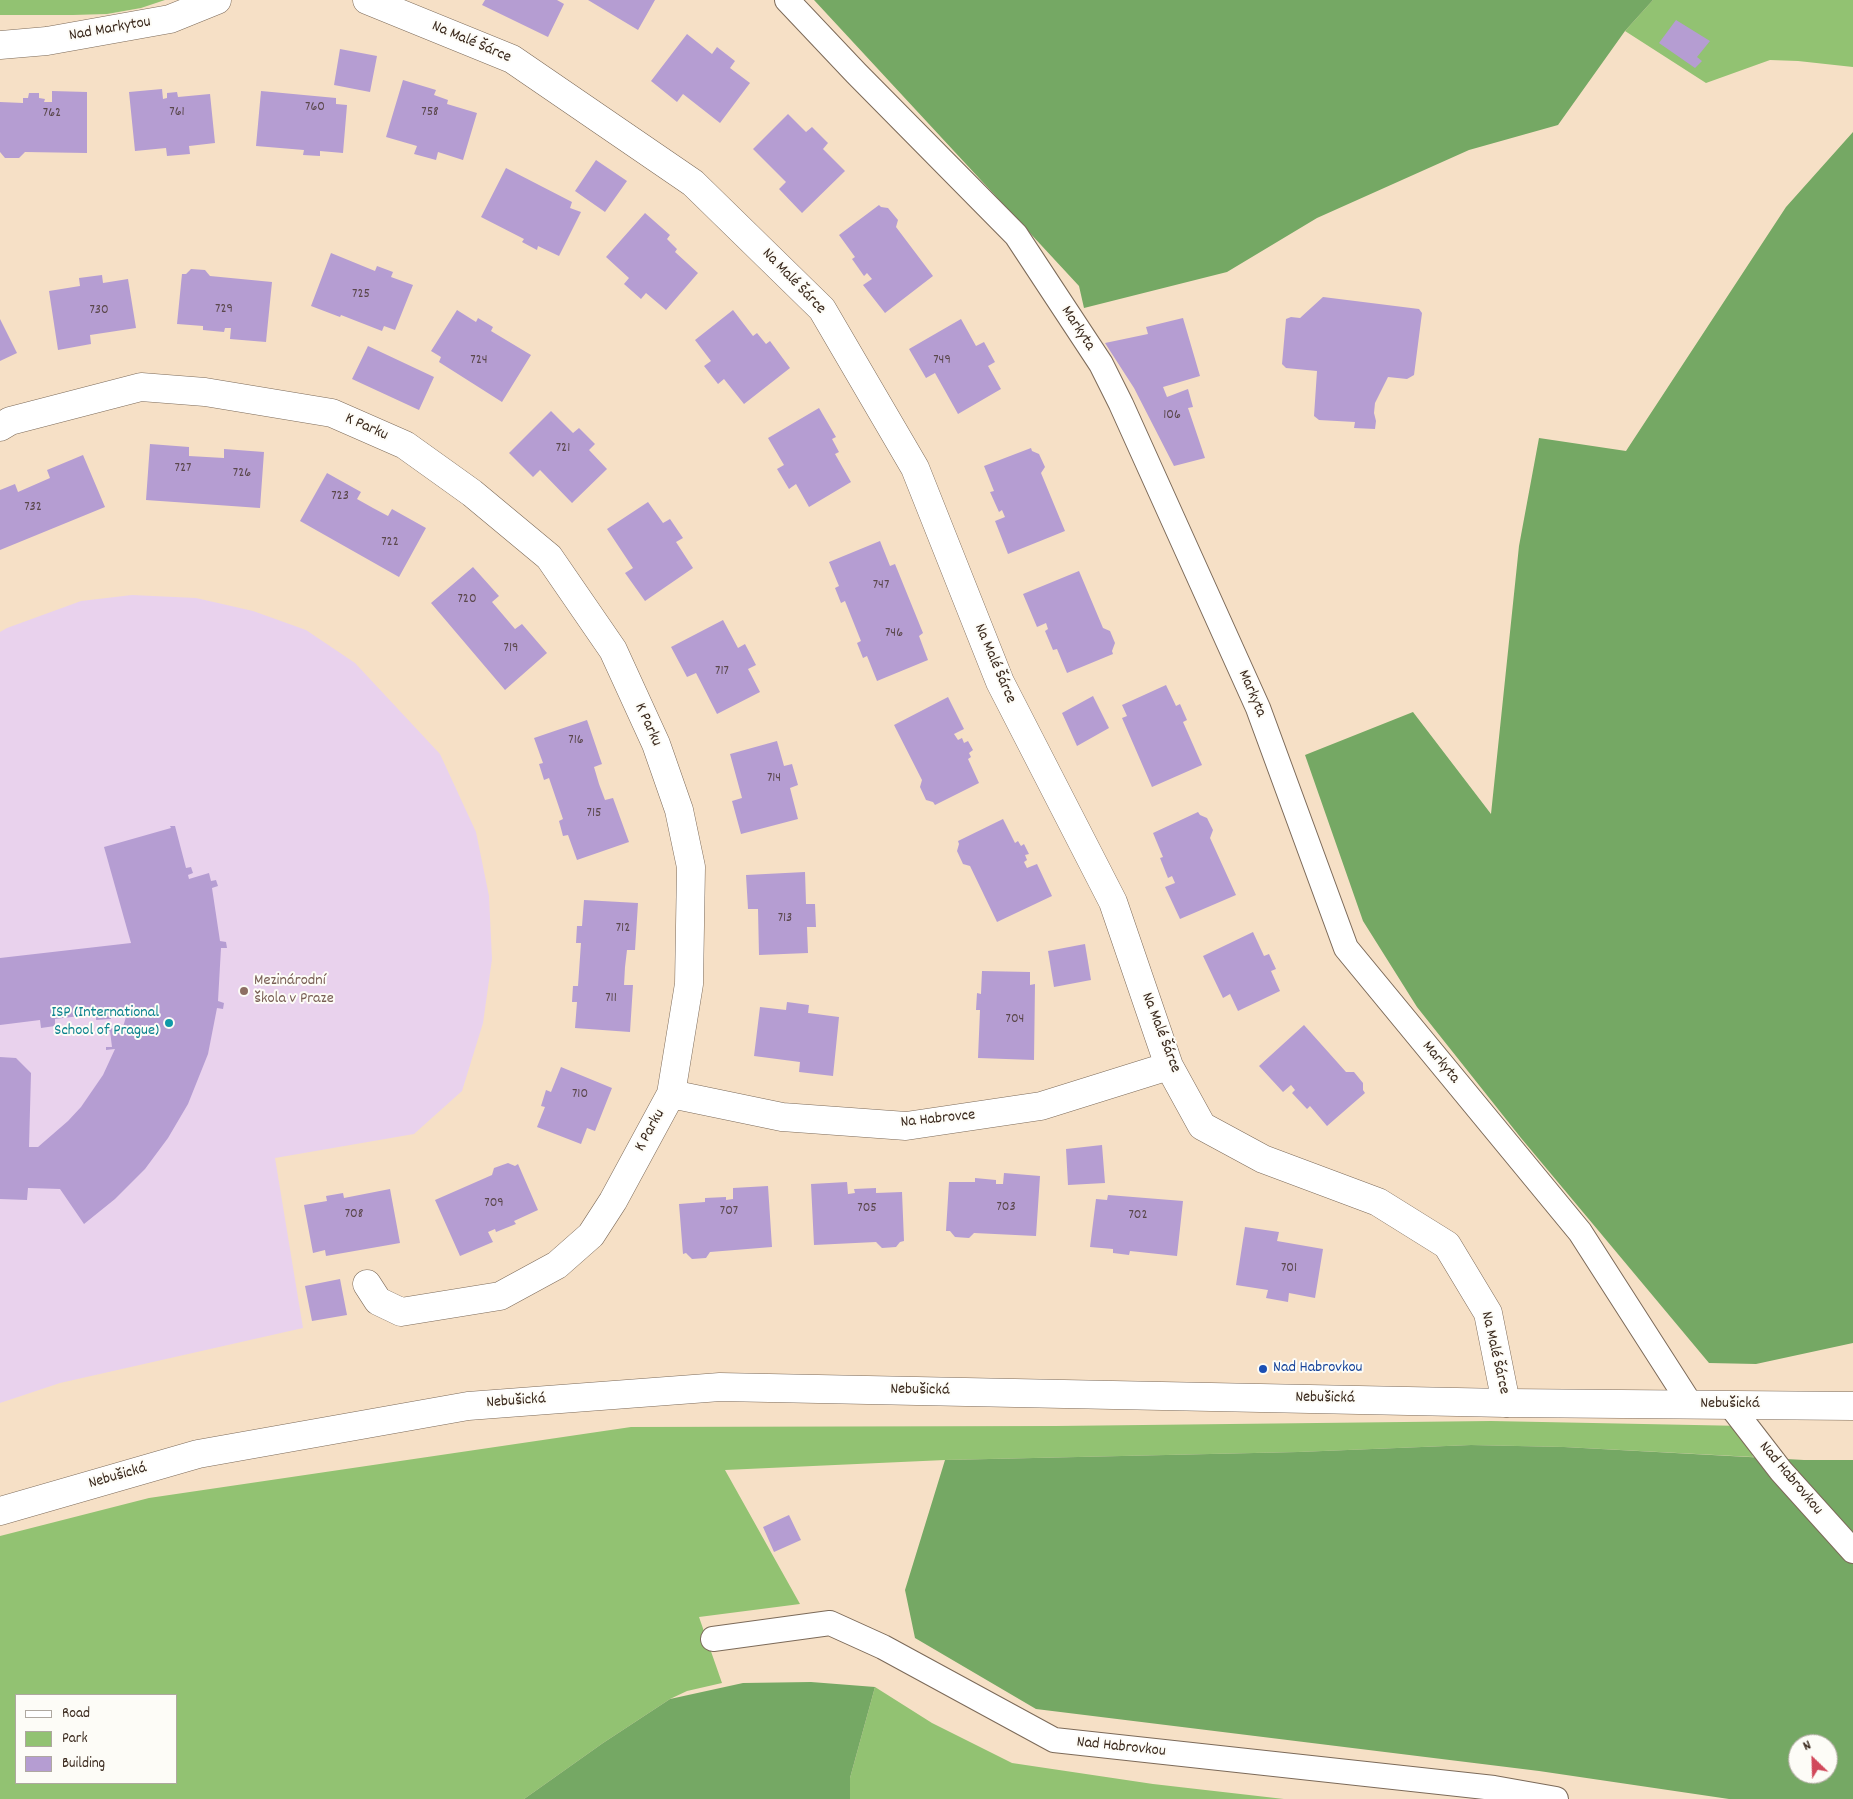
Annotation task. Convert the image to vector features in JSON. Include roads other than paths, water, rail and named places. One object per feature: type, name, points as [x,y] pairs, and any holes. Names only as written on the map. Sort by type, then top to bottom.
[{"type":"street","name":"Nad Markytou","points":[[0,45],[46,42],[170,19],[217,0]]},
{"type":"street","name":"Na Malé Šárce","points":[[368,0],[512,59],[694,183],[822,309],[915,468],[1000,682],[1113,902],[1170,1066],[1202,1126],[1264,1159],[1378,1202],[1447,1245],[1488,1313],[1506,1403]]},
{"type":"street","name":"K Parku","points":[[0,427],[10,421],[141,387],[204,392],[332,413],[405,445],[472,493],[549,558],[613,650],[656,744],[679,810],[691,867],[689,984],[671,1094],[613,1200],[590,1235],[557,1265],[500,1296],[401,1312],[378,1301],[367,1284]]},
{"type":"street","name":"Na Habrovce","points":[[671,1094],[782,1118],[906,1126],[1041,1106],[1170,1066]]},
{"type":"street","name":"Nebušická","points":[[0,1511],[198,1454],[468,1406],[720,1387],[1506,1403],[1853,1406]]},
{"type":"lane","name":"Markyta","points":[[787,0],[856,73],[1016,235],[1101,364],[1258,708],[1346,948],[1580,1232],[1691,1405]]},
{"type":"lane","name":"Nad Habrovkou","points":[[1730,1405],[1781,1471],[1853,1551]]},
{"type":"lane","name":"Nad Habrovkou","points":[[713,1639],[830,1623],[882,1647],[1054,1740],[1494,1788],[1556,1799]]},
{"type":"place","name":"Mezinárodní škola v Praze","points":[[244,991]]},
{"type":"place","name":"ISP (International School of Prague)","points":[[169,1023]]},
{"type":"place","name":"Nad Habrovkou","points":[[1263,1369]]}]
